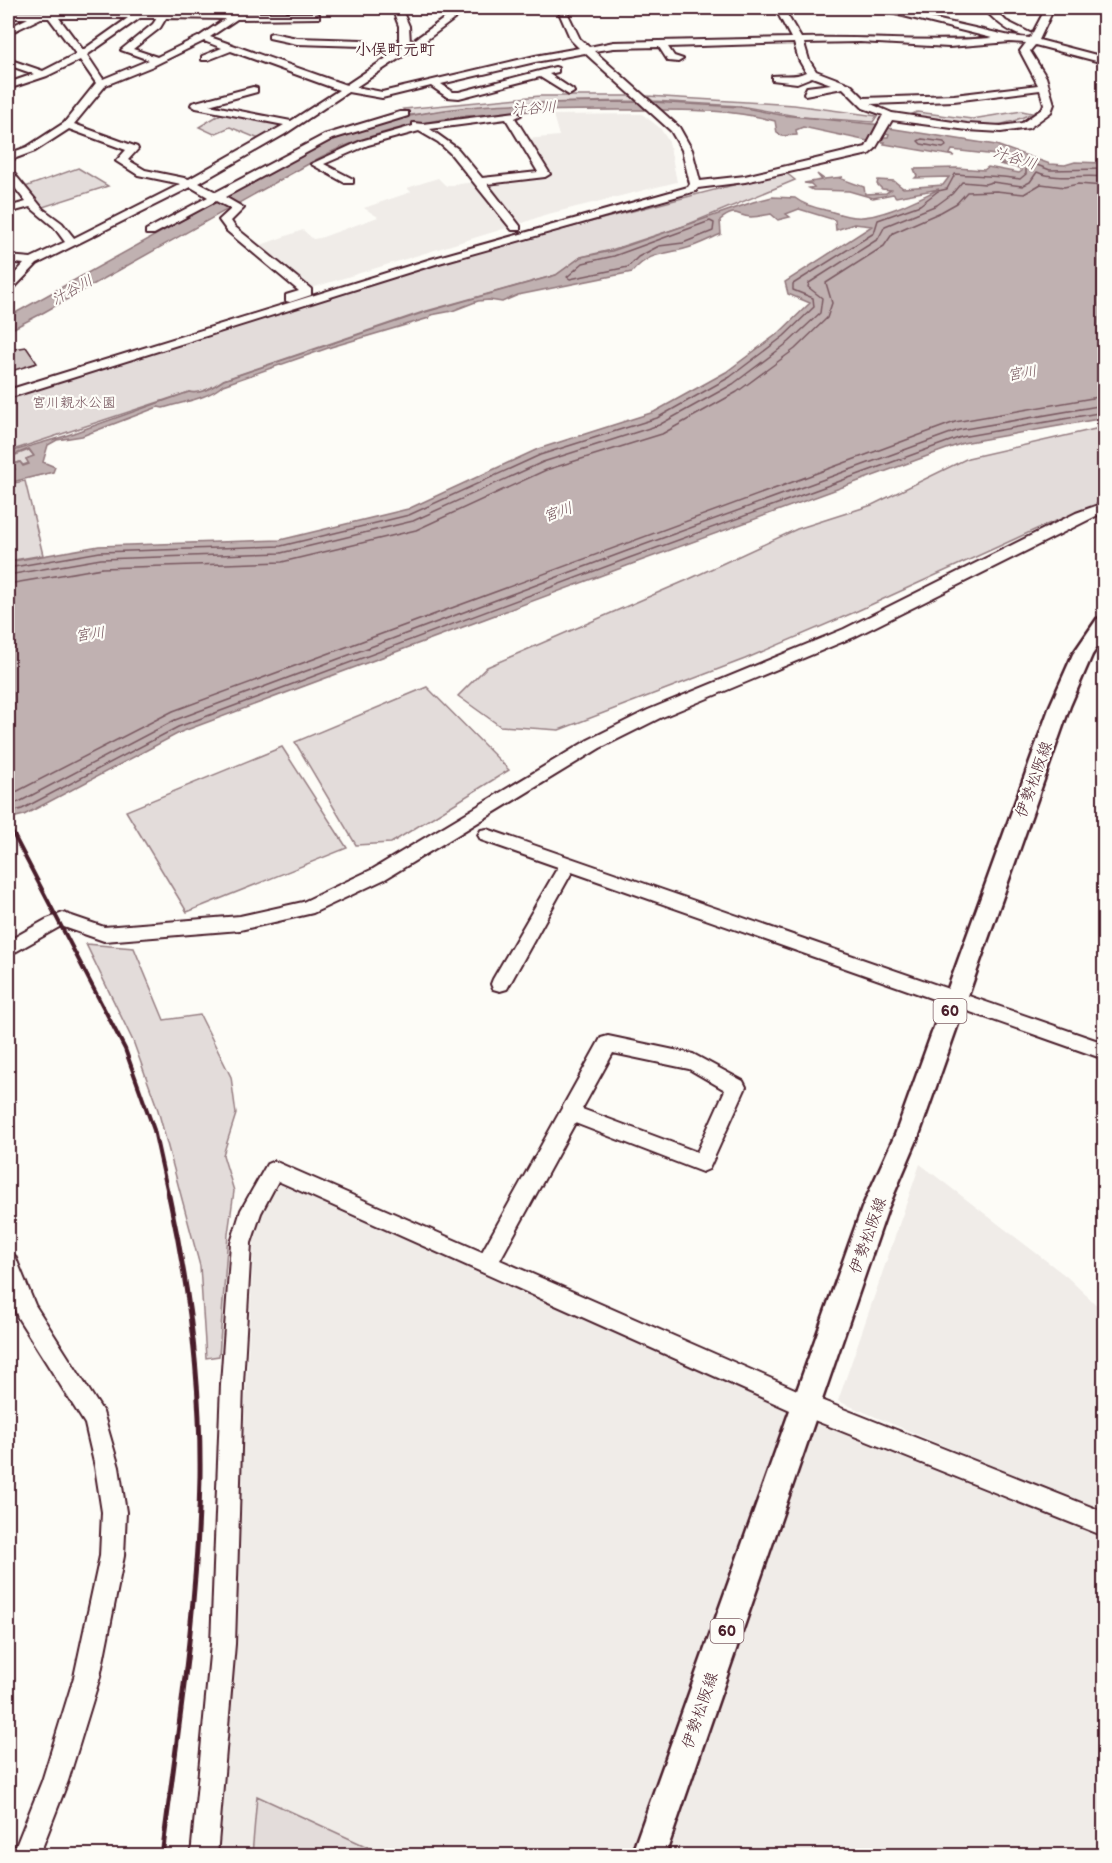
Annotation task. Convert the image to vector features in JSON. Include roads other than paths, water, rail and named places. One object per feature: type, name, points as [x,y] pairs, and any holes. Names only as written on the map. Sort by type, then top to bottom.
[{"type":"main road","name":"伊勢松阪線","points":[[648,1856],[875,1208],[907,1135],[1060,706],[1083,654],[1104,623]]},
{"type":"street","points":[[396,8],[404,26],[404,44],[410,47]]},
{"type":"street","points":[[8,287],[33,262],[191,183],[293,124],[410,47],[464,8]]},
{"type":"street","points":[[561,8],[570,30],[586,49],[675,129],[684,144],[696,184]]},
{"type":"street","points":[[696,184],[707,185],[745,179],[859,154],[870,149],[886,121],[887,113],[867,106],[845,85],[812,73],[804,60],[798,41],[779,8]]},
{"type":"street","points":[[876,8],[1010,39]]},
{"type":"street","points":[[988,8],[1003,22],[1033,39]]},
{"type":"street","points":[[886,121],[1015,128],[1031,123],[1047,111],[1048,99],[1041,77],[1026,51],[1037,36],[1050,8]]},
{"type":"street","points":[[8,15],[109,11],[137,16],[237,12],[316,16]]},
{"type":"street","points":[[8,158],[31,149],[68,125],[102,83],[203,38],[237,12]]},
{"type":"street","points":[[8,30],[41,15]]},
{"type":"street","points":[[52,15],[83,56],[95,78],[102,83]]},
{"type":"street","points":[[8,86],[42,75],[83,56],[137,16]]},
{"type":"street","points":[[158,60],[126,50],[157,26],[164,16]]},
{"type":"street","points":[[262,46],[293,16]]},
{"type":"street","points":[[203,38],[231,48]]},
{"type":"street","points":[[388,102],[434,84],[536,59],[586,49],[661,43],[860,39],[949,44],[1033,39],[1102,57]]},
{"type":"street","points":[[205,58],[231,48],[297,41],[362,43]]},
{"type":"street","points":[[661,43],[663,50],[667,50],[671,59],[678,59]]},
{"type":"street","points":[[262,46],[347,89],[388,102],[442,140],[454,151],[516,228]]},
{"type":"street","points":[[8,62],[42,75]]},
{"type":"street","points":[[434,84],[454,96],[555,70]]},
{"type":"street","points":[[776,78],[797,80],[812,73]]},
{"type":"street","points":[[542,74],[568,92]]},
{"type":"street","points":[[508,82],[521,92]]},
{"type":"street","points":[[809,93],[812,88],[845,85]]},
{"type":"street","points":[[863,101],[954,98],[1043,87]]},
{"type":"street","points":[[253,90],[196,105],[293,124]]},
{"type":"street","points":[[1019,100],[1048,99]]},
{"type":"street","points":[[150,232],[328,138],[405,115]]},
{"type":"street","points":[[348,181],[316,164],[378,137],[419,126],[466,119],[513,116],[545,174],[478,182]]},
{"type":"street","points":[[68,125],[133,149],[121,162],[130,168],[191,183],[238,208],[225,220],[231,229],[307,292]]},
{"type":"street","points":[[8,173],[39,211],[58,225],[72,243]]},
{"type":"street","points":[[8,393],[435,261],[681,194],[692,189],[696,184]]},
{"type":"street","points":[[8,210],[34,203]]},
{"type":"street","points":[[244,320],[253,313],[307,292],[516,228],[548,220],[611,212]]},
{"type":"street","points":[[8,260],[33,262]]},
{"type":"street","points":[[8,949],[58,922],[104,934],[240,923],[307,908],[379,874],[604,739],[654,714],[849,633],[1081,516],[1104,507]]},
{"type":"street","points":[[488,836],[1104,1051]]},
{"type":"street","points":[[500,984],[568,864]]},
{"type":"street","points":[[487,1264],[570,1113],[608,1044],[693,1062],[736,1087],[702,1163],[570,1113]]},
{"type":"street","points":[[204,1856],[223,1644],[232,1384],[241,1243],[251,1210],[274,1170],[807,1406],[1104,1524]]},
{"type":"street","points":[[8,1263],[26,1311],[95,1420],[107,1467],[114,1512],[112,1556],[87,1677],[55,1781],[25,1856]]},
{"type":"water","name":"汁谷川","points":[[651,102],[740,107],[781,115],[882,125],[872,142],[803,127],[796,130],[797,135],[782,136],[777,133],[775,121],[739,114],[684,110],[590,110],[511,112],[433,121],[395,129],[357,141],[321,157],[8,331],[8,317],[282,165],[354,132],[400,118],[471,107],[543,103]]},
{"type":"water","points":[[888,128],[996,145],[1050,164],[1104,163],[1104,418],[963,443],[632,564],[181,732],[24,815],[8,819],[8,562],[99,546],[280,540],[408,509],[538,449],[654,412],[726,372],[780,332],[810,303],[788,294],[785,282],[872,226],[854,224],[836,230],[835,220],[799,209],[786,214],[790,217],[778,220],[771,214],[751,217],[736,213],[729,214],[720,220],[721,234],[689,248],[650,258],[632,272],[518,295],[502,302],[478,301],[331,347],[223,385],[210,394],[194,400],[163,408],[158,407],[82,436],[57,440],[48,445],[43,462],[55,467],[53,472],[8,483],[8,469],[15,469],[12,465],[20,462],[23,466],[29,464],[26,459],[34,456],[29,449],[13,455],[10,452],[65,436],[189,392],[211,388],[224,380],[422,313],[556,275],[581,257],[612,251],[753,202],[772,197],[795,198],[809,206],[852,217],[866,217],[899,207],[939,189],[896,197],[893,194],[873,198],[849,191],[813,190],[809,188],[814,187],[811,184],[804,183],[822,180],[817,174],[824,179],[843,177],[839,178],[864,187],[865,194],[886,193],[891,190],[882,189],[877,184],[878,180],[894,181],[903,188],[943,185],[949,177],[915,178],[917,176],[914,169],[984,170],[988,167],[1019,173],[1022,171],[1019,168],[999,164],[1010,161],[996,155],[952,150],[950,154],[954,156],[884,144],[885,142],[881,142],[884,137],[888,137],[889,134],[886,133]]},
{"type":"railway","points":[[8,824],[125,1049],[154,1130],[169,1198]]},
{"type":"railway","points":[[162,1856],[191,1619],[200,1476],[196,1370],[188,1300],[169,1196]]},
{"type":"district","name":"小俣町元町","points":[[395,49]]},
{"type":"water label","name":"宮川","points":[[1022,373]]},
{"type":"water label","name":"宮川","points":[[558,512]]},
{"type":"water label","name":"宮川","points":[[90,634]]},
{"type":"park label","name":"宮川親水公園","points":[[74,402]]}]
